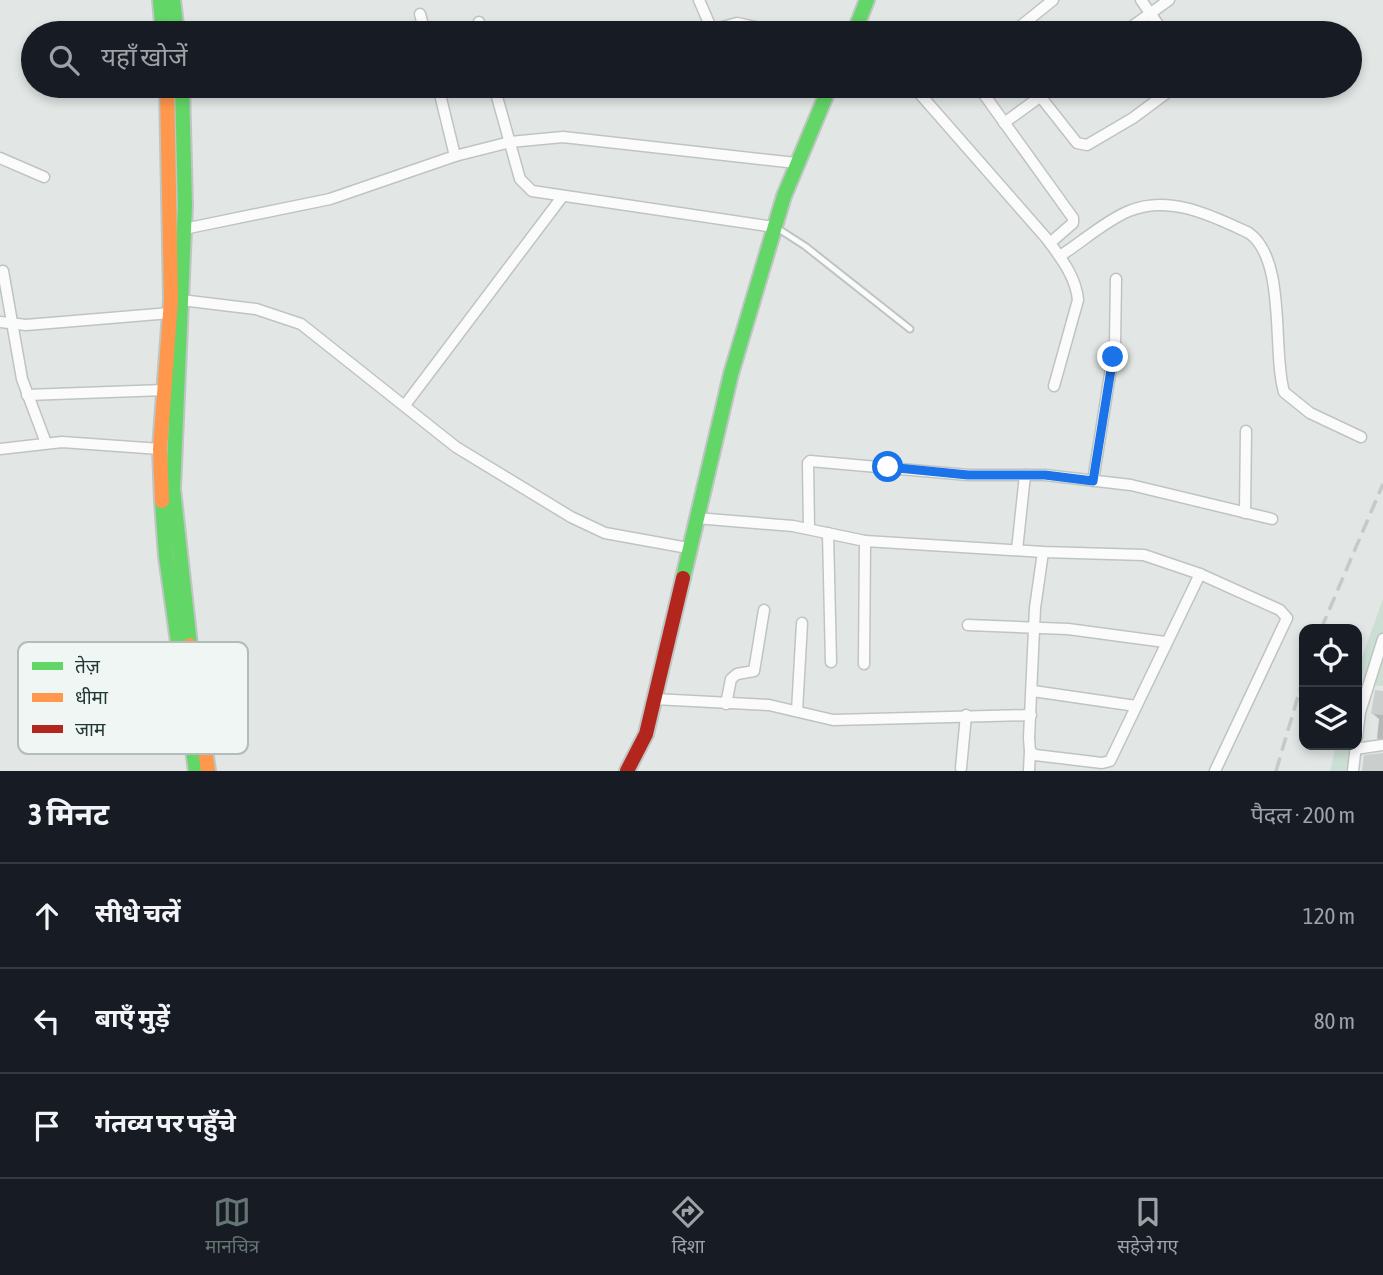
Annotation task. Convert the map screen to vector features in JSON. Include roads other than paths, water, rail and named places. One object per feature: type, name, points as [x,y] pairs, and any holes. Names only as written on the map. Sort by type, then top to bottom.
[{"type":"main road","points":[[160,0],[162,21]]},
{"type":"main road","points":[[173,0],[176,21]]},
{"type":"main road","points":[[859,21],[867,0]]},
{"type":"main road","points":[[167,98],[170,313],[160,449],[166,556],[178,642]]},
{"type":"main road","points":[[182,98],[184,229],[173,489],[179,563],[190,642]]},
{"type":"main road","points":[[627,771],[646,734],[731,374],[774,227],[796,163],[825,98]]},
{"type":"street","points":[[699,0],[704,21]]},
{"type":"street","points":[[1027,21],[1053,0]]},
{"type":"street","points":[[1141,0],[1157,21]]},
{"type":"street","points":[[1139,21],[1169,0]]},
{"type":"street","points":[[420,14],[422,21]]},
{"type":"street","points":[[441,98],[455,156]]},
{"type":"street","points":[[497,98],[520,180],[525,186],[542,194],[774,227]]},
{"type":"street","points":[[923,98],[1050,243],[1077,288],[1078,300],[1054,386]]},
{"type":"street","points":[[986,98],[1073,218],[1073,223],[1050,243]]},
{"type":"street","points":[[1004,123],[1038,98]]},
{"type":"street","points":[[1040,98],[1077,143],[1087,145],[1160,98]]},
{"type":"street","points":[[184,229],[330,199],[455,156],[510,142],[563,137],[796,163]]},
{"type":"street","points":[[0,158],[44,177]]},
{"type":"street","points":[[405,405],[562,197]]},
{"type":"street","points":[[1060,257],[1128,211],[1161,205],[1195,210],[1249,233],[1257,239],[1268,265],[1284,392],[1310,413],[1361,437]]},
{"type":"street","points":[[3,271],[27,395],[46,443]]},
{"type":"street","points":[[1093,481],[1115,343],[1116,279]]},
{"type":"street","points":[[181,300],[256,309],[286,317],[317,334],[456,447],[589,527],[688,548]]},
{"type":"street","points":[[0,322],[15,324],[170,313]]},
{"type":"street","points":[[27,395],[72,391],[164,390]]},
{"type":"street","points":[[1245,513],[1246,431]]},
{"type":"street","points":[[0,449],[46,443],[160,449]]},
{"type":"street","points":[[809,528],[810,461],[968,475],[1025,475],[1131,485],[1272,519]]},
{"type":"street","points":[[1017,551],[1025,475]]},
{"type":"street","points":[[696,518],[809,528],[865,541],[1017,551],[1106,551],[1144,555],[1200,574],[1280,610],[1287,616],[1215,771]]},
{"type":"street","points":[[828,533],[831,662]]},
{"type":"street","points":[[864,664],[865,541]]},
{"type":"street","points":[[1030,771],[1034,627],[1043,552]]},
{"type":"street","points":[[1030,751],[1035,755],[1107,763],[1200,574]]},
{"type":"street","points":[[726,704],[730,679],[737,674],[754,671],[764,610]]},
{"type":"street","points":[[797,710],[802,623]]},
{"type":"street","points":[[968,625],[1108,632],[1165,642]]},
{"type":"street","points":[[1362,706],[1383,639]]},
{"type":"street","points":[[1033,691],[1136,706]]},
{"type":"street","points":[[654,699],[797,710],[833,720],[1031,715]]},
{"type":"street","points":[[961,768],[966,715]]},
{"type":"street","points":[[1362,746],[1383,745]]},
{"type":"street","points":[[1353,771],[1355,750]]},
{"type":"lane","points":[[774,227],[804,246],[909,329]]},
{"type":"railway","points":[[1323,624],[1383,484]]},
{"type":"railway","points":[[1276,771],[1301,687]]}]
